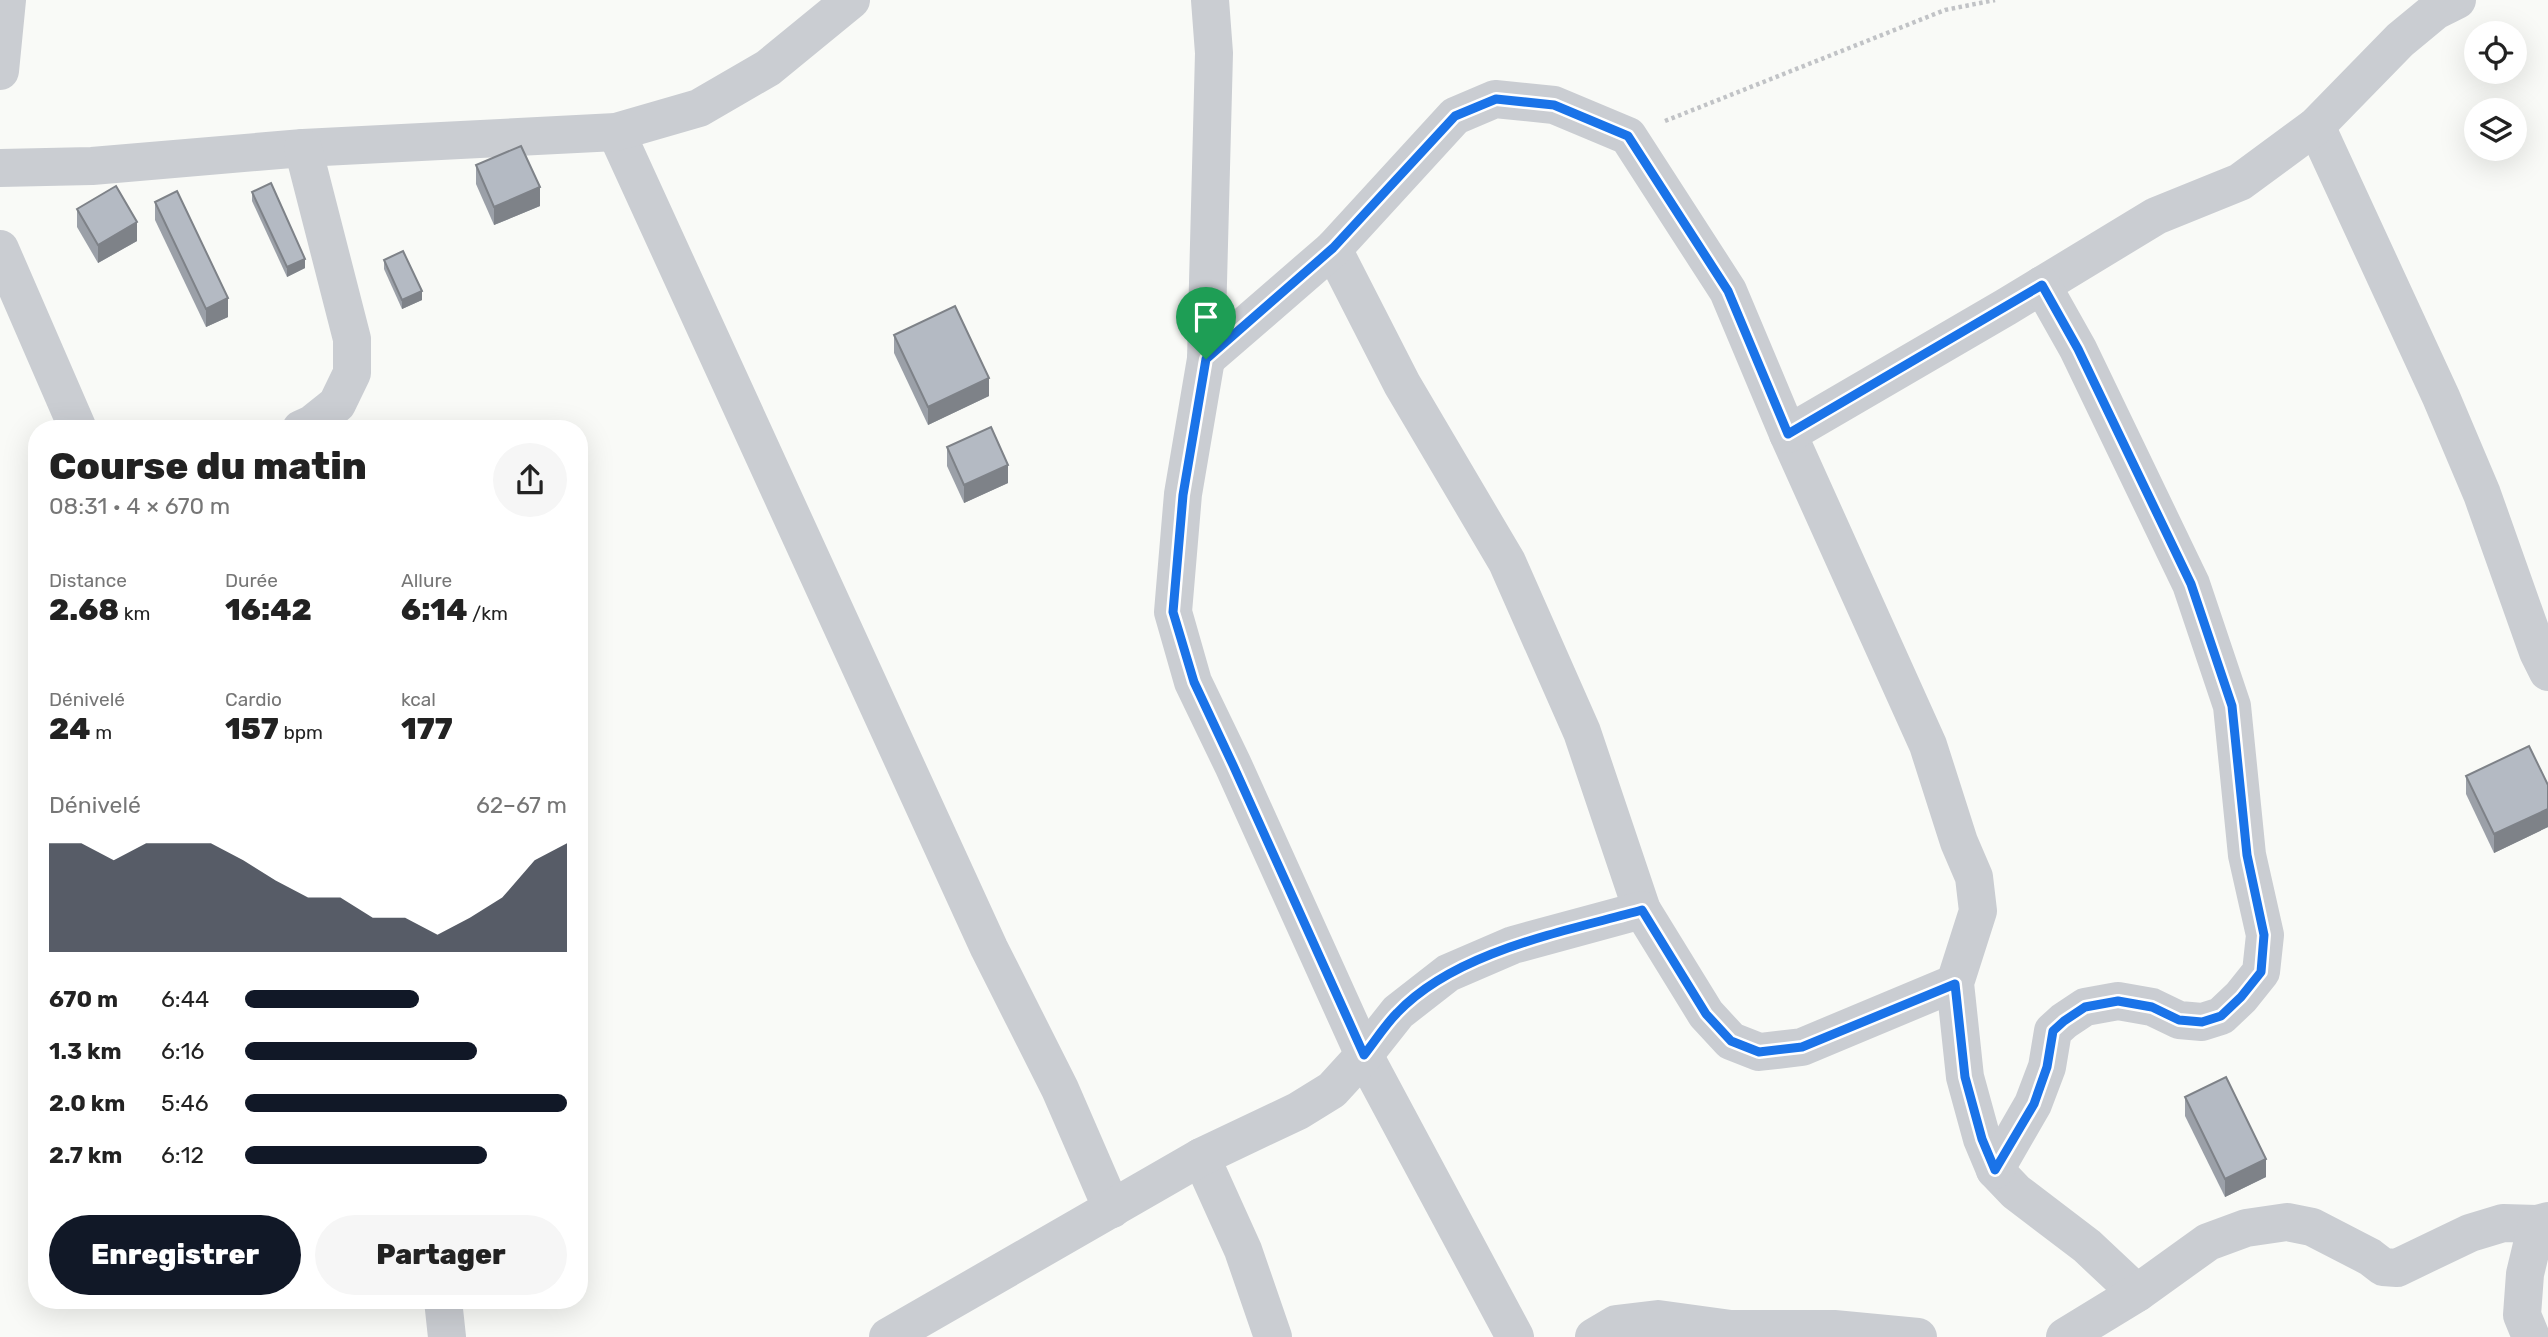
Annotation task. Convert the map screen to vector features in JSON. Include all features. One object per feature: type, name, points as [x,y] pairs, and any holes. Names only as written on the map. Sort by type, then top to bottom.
[{"type":"street","points":[[0,71],[7,0]]},
{"type":"street","points":[[0,168],[92,166],[303,148],[616,132],[699,108],[768,68],[851,0]]},
{"type":"street","points":[[1210,0],[1214,53],[1206,359],[1183,495],[1173,612],[1194,682],[1364,1055],[1515,1337]]},
{"type":"street","points":[[1788,434],[2156,216],[2240,182],[2316,127],[2400,40],[2435,11],[2457,0]]},
{"type":"street","points":[[1206,359],[1333,248],[1455,116],[1496,99],[1554,105],[1628,136],[1728,291],[1788,434],[1928,745],[1959,842],[1974,877],[1978,911],[1955,984],[1965,1077],[1982,1139],[1995,1170],[2017,1192],[2087,1246],[2137,1293]]},
{"type":"street","points":[[2316,127],[2441,397],[2472,470],[2538,652],[2548,672]]},
{"type":"street","points":[[616,132],[989,948],[1060,1088],[1111,1209]]},
{"type":"street","points":[[303,148],[352,339],[352,373],[337,404],[317,420]]},
{"type":"street","points":[[1333,248],[1402,384],[1507,562],[1582,732],[1642,910],[1706,1014],[1731,1041],[1759,1052],[1802,1047],[1955,984]]},
{"type":"street","points":[[0,249],[74,420]]},
{"type":"street","points":[[1995,1170],[2034,1104],[2047,1067],[2053,1031],[2064,1021],[2085,1007],[2118,1001],[2152,1007],[2179,1020],[2202,1022],[2221,1016],[2261,972],[2264,935],[2247,855],[2232,706],[2191,584],[2078,349],[2042,285]]},
{"type":"street","points":[[888,1337],[1201,1157],[1298,1111],[1332,1090],[1398,1012],[1448,973],[1513,946],[1642,910]]},
{"type":"street","points":[[1201,1157],[1243,1250],[1273,1337]]},
{"type":"street","points":[[2065,1337],[2137,1293],[2208,1242],[2246,1228],[2287,1222],[2312,1227],[2383,1267],[2397,1268],[2470,1233],[2502,1223],[2542,1222],[2525,1274],[2522,1315],[2531,1337]]},
{"type":"street","points":[[444,1309],[447,1337]]},
{"type":"street","points":[[1594,1337],[1616,1324],[1658,1319],[1731,1329],[1835,1329],[1918,1337]]},
{"type":"path","points":[[1628,136],[1945,10],[1995,0]]},
{"type":"building","points":[[521,146],[540,187],[494,207],[476,165]]},
{"type":"building","points":[[271,183],[305,259],[287,267],[252,192]]},
{"type":"building","points":[[116,186],[137,222],[98,245],[77,209]]},
{"type":"building","points":[[177,191],[228,298],[206,309],[155,202]]},
{"type":"building","points":[[403,251],[422,291],[402,300],[384,260]]},
{"type":"building","points":[[955,306],[989,378],[928,407],[894,335]]},
{"type":"building","points":[[991,427],[1008,465],[964,485],[947,447]]},
{"type":"building","points":[[2529,746],[2548,785],[2548,809],[2494,834],[2466,776]]},
{"type":"building","points":[[2226,1077],[2266,1159],[2225,1179],[2185,1097]]},
{"type":"route","points":[[1496,99],[1554,105],[1628,136],[1728,291],[1788,434],[2042,285],[2078,349],[2191,584],[2232,706],[2247,855],[2264,935],[2261,972],[2221,1016],[2202,1022],[2179,1020],[2152,1007],[2118,1001],[2085,1007],[2064,1021],[2053,1031],[2047,1067],[2034,1104],[1995,1170],[1982,1139],[1965,1077],[1955,984],[1802,1047],[1759,1052],[1731,1041],[1706,1014],[1642,910],[1513,946],[1448,973],[1398,1012],[1364,1055],[1194,682],[1173,612],[1183,495],[1206,359],[1333,248],[1455,116],[1496,99]]}]
